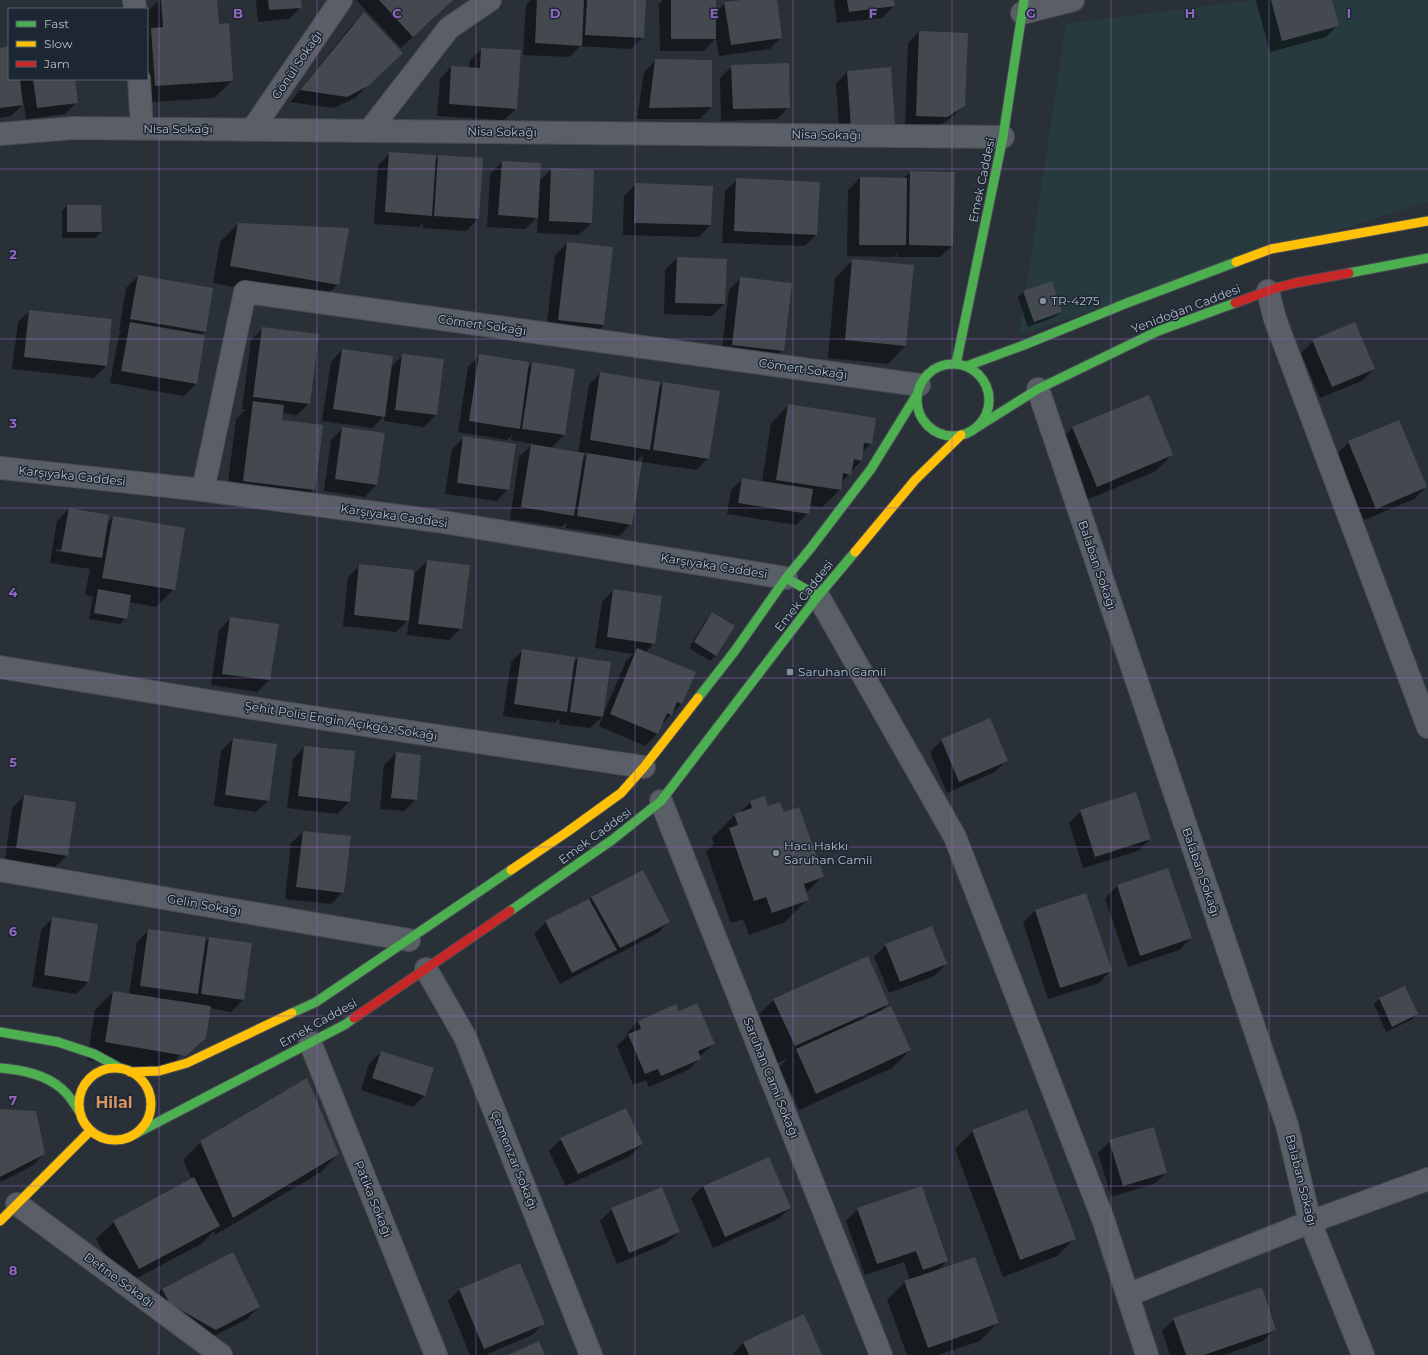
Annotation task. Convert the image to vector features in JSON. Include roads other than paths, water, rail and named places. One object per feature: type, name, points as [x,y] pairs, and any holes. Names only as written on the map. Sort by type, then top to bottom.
[{"type":"street","name":"Gönül Sokağı","points":[[252,130],[341,0]]},
{"type":"street","points":[[368,131],[448,28],[490,0]]},
{"type":"street","points":[[1023,6],[1073,0]]},
{"type":"street","name":"Emek Caddesi","points":[[956,364],[1003,137],[1023,6]]},
{"type":"street","points":[[139,80],[142,129]]},
{"type":"street","name":"Nisa Sokağı","points":[[0,134],[73,128],[1003,137]]},
{"type":"street","points":[[968,366],[1127,303],[1271,249],[1428,221]]},
{"type":"street","name":"Yenidoğan Caddesi","points":[[971,431],[1038,389],[1158,331],[1268,291],[1295,283],[1428,258]]},
{"type":"street","points":[[1268,291],[1275,319],[1428,727]]},
{"type":"street","name":"Cömert Sokağı","points":[[203,490],[245,292],[918,391]]},
{"type":"street","points":[[945,364],[968,366],[977,372],[989,392],[990,404],[986,415],[980,424],[971,431],[961,435],[949,436],[938,433],[928,427],[921,418],[917,408],[918,391],[926,375],[934,368],[945,364]]},
{"type":"street","name":"Balaban Sokağı","points":[[1038,389],[1287,1125],[1310,1222],[1363,1355]]},
{"type":"street","name":"Emek Caddesi","points":[[130,1072],[160,1071],[187,1063],[316,1002],[410,943],[621,793],[645,770],[734,652],[786,578],[871,469],[918,391]]},
{"type":"street","name":"Emek Caddesi","points":[[137,1133],[346,1024],[424,966],[612,840],[659,798],[818,596],[915,480],[961,435]]},
{"type":"street","name":"Karşıyaka Caddesi","points":[[0,468],[203,490],[437,521],[786,578]]},
{"type":"street","points":[[786,578],[818,596],[955,837],[1103,1219],[1147,1355]]},
{"type":"street","name":"Şehit Polis Engin Açıkgöz Sokağı","points":[[0,667],[645,770]]},
{"type":"street","name":"Saruhan Cami Sokağı","points":[[659,798],[882,1355]]},
{"type":"street","name":"Gelin Sokağı","points":[[0,870],[410,943]]},
{"type":"street","name":"Çemenzar Sokağı","points":[[424,966],[465,1037],[591,1355]]},
{"type":"street","points":[[0,1032],[58,1042],[94,1054],[130,1072],[140,1079],[148,1089],[151,1100],[150,1113],[145,1124],[137,1133],[128,1138],[108,1140],[90,1131],[83,1122],[79,1111],[62,1089],[45,1077],[0,1068]]},
{"type":"street","name":"Patika Sokağı","points":[[310,1042],[436,1355]]},
{"type":"street","points":[[79,1111],[79,1100],[82,1089],[88,1079],[97,1073],[108,1069],[120,1068]]},
{"type":"street","points":[[0,1221],[90,1131]]},
{"type":"street","points":[[1128,1295],[1310,1222],[1428,1179]]},
{"type":"street","name":"Define Sokağı","points":[[18,1204],[221,1355]]},
{"type":"place","name":"TR-4275","points":[[1043,301]]},
{"type":"place","name":"Saruhan Camii","points":[[790,672]]},
{"type":"place","name":"Hacı Hakkı Saruhan Camii","points":[[776,853]]},
{"type":"district","name":"Hilal","points":[[114,1102]]}]
